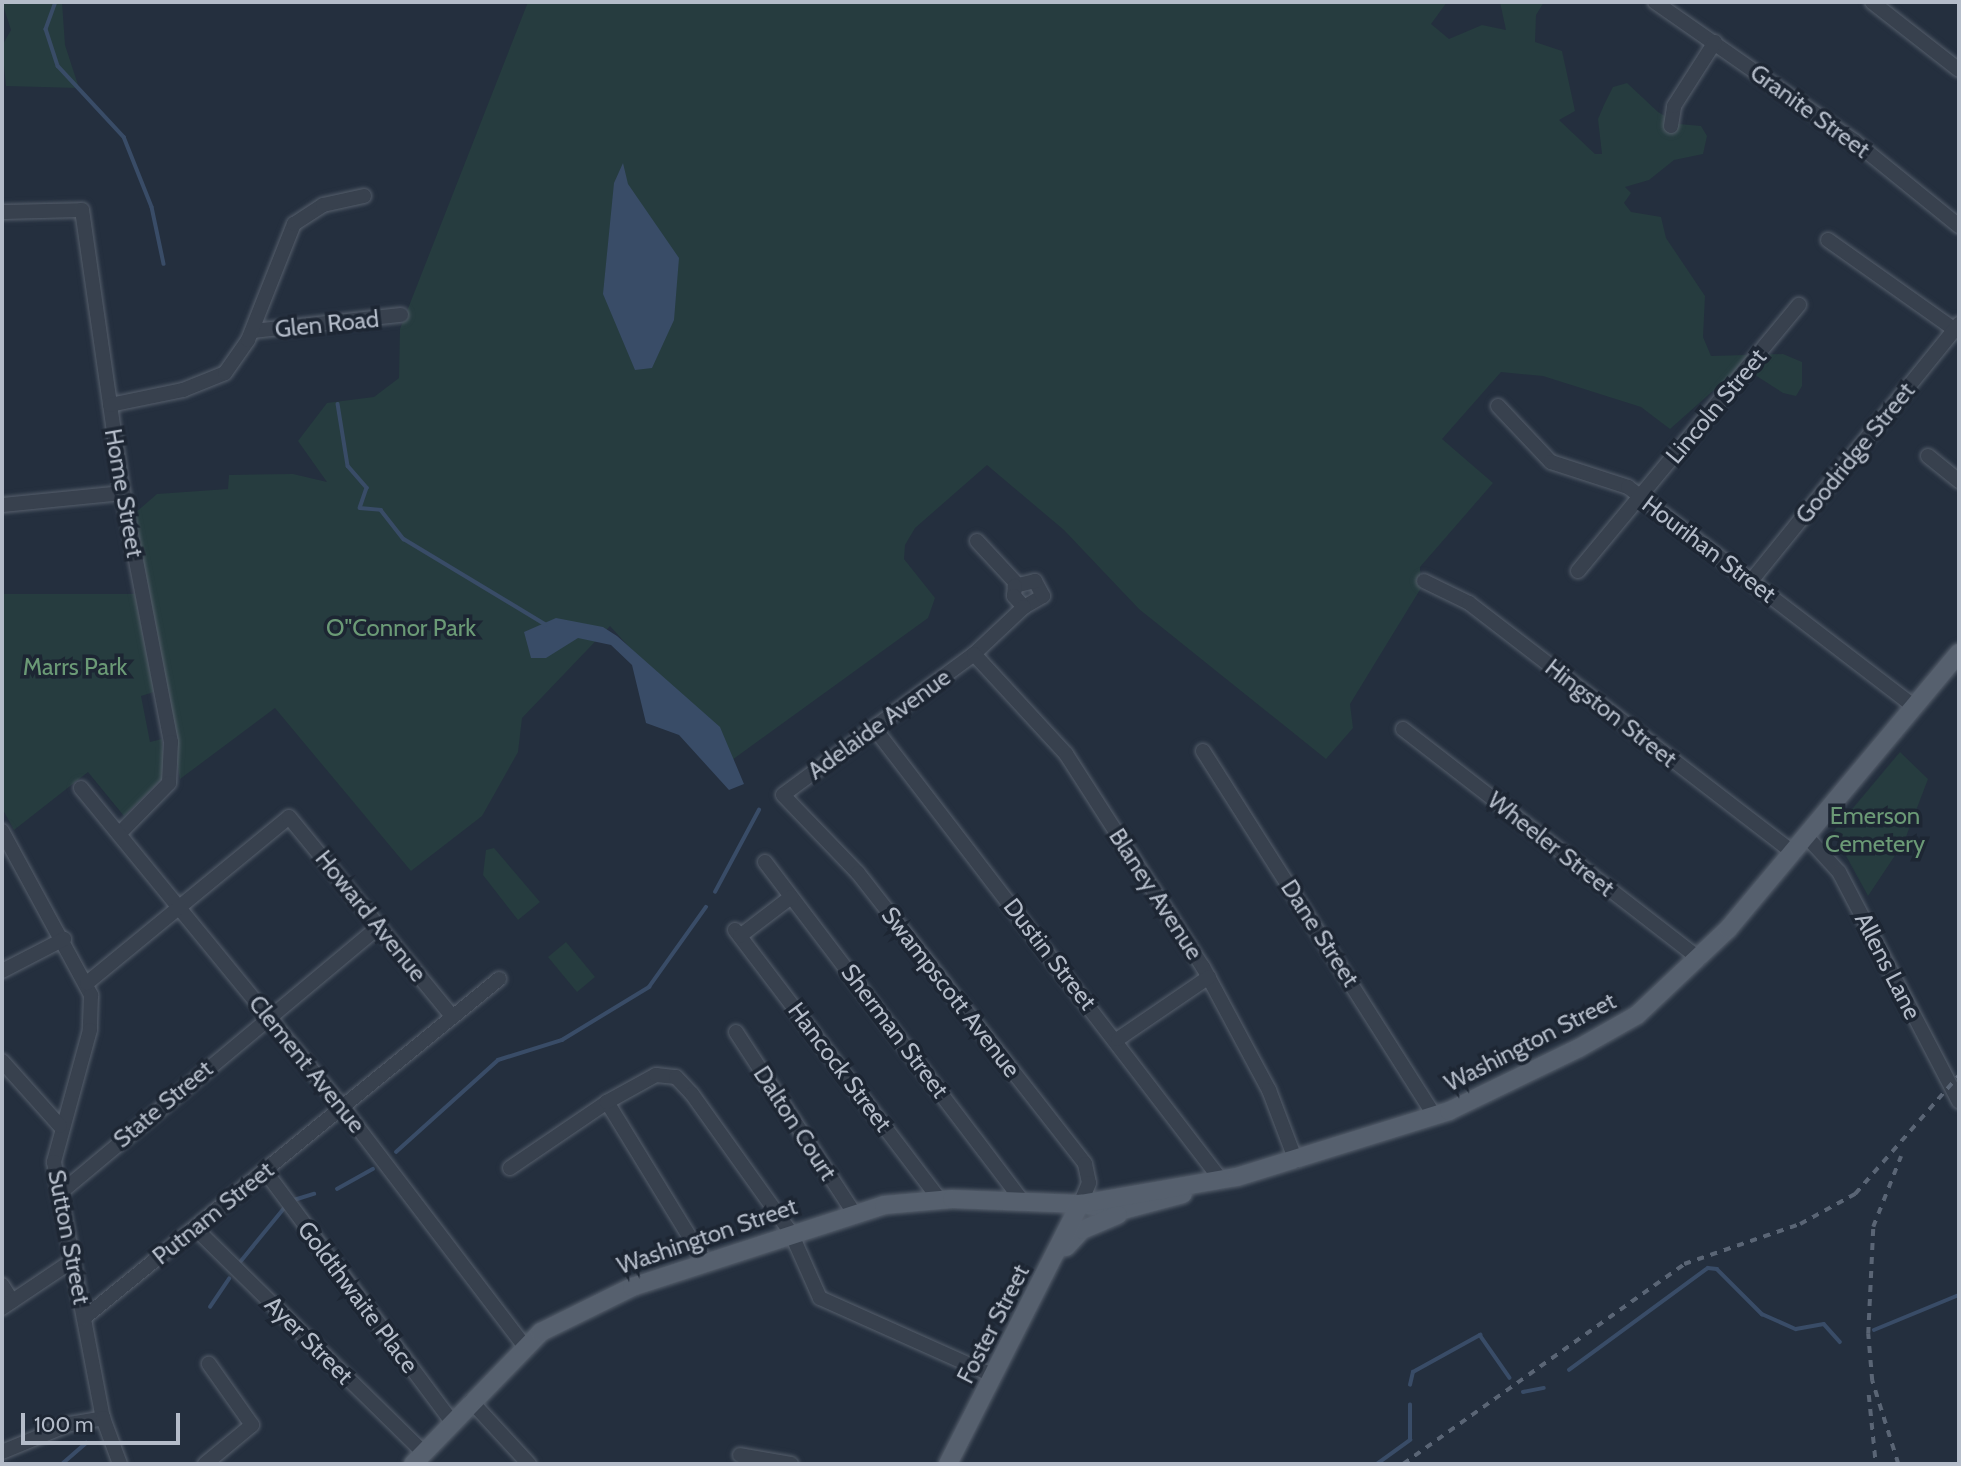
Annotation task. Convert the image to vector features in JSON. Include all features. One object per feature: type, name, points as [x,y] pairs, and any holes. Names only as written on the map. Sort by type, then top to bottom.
[{"type":"main road","name":"Washington Street","points":[[1080,1204],[1099,1211],[1138,1208],[1434,1116],[1619,1027],[1699,959],[1794,853],[1959,653]]},
{"type":"main road","name":"Washington Street","points":[[418,1459],[524,1346],[598,1300],[705,1262],[854,1213],[940,1200],[1080,1204],[1223,1181]]},
{"type":"main road","name":"Foster Street","points":[[948,1464],[1080,1204]]},
{"type":"main road","points":[[1052,1263],[1083,1230],[1138,1208]]},
{"type":"street","name":"Granite Street","points":[[1655,2],[1680,8],[1715,42],[1959,226]]},
{"type":"street","points":[[1872,2],[1957,64]]},
{"type":"street","points":[[1671,126],[1674,106],[1715,42]]},
{"type":"street","points":[[110,405],[214,379],[237,360],[253,331],[294,224],[323,205],[364,197]]},
{"type":"street","name":"Home Street","points":[[2,212],[82,210],[122,493],[172,769],[159,797],[120,833]]},
{"type":"street","points":[[1828,240],[1957,327]]},
{"type":"street","name":"Lincoln Street","points":[[1578,571],[1799,305]]},
{"type":"street","name":"Glen Road","points":[[253,331],[401,315]]},
{"type":"street","name":"Goodridge Street","points":[[1751,581],[1957,327]]},
{"type":"street","name":"Hourihan Street","points":[[1498,406],[1550,461],[1640,497],[1915,708]]},
{"type":"street","points":[[1928,456],[1959,481]]},
{"type":"street","points":[[2,505],[122,493]]},
{"type":"street","points":[[977,541],[1017,584]]},
{"type":"street","points":[[1035,581],[1043,590],[1040,603],[1024,607],[1014,596],[1017,584],[1035,581]]},
{"type":"street","name":"Hingston Street","points":[[1424,581],[1469,603],[1794,853]]},
{"type":"street","name":"Adelaide Avenue","points":[[783,794],[974,654],[1024,607]]},
{"type":"street","name":"Blaney Avenue","points":[[974,654],[1066,754],[1209,978],[1269,1090],[1296,1161]]},
{"type":"street","name":"Dustin Street","points":[[875,729],[1118,1039],[1223,1181]]},
{"type":"street","name":"Wheeler Street","points":[[1403,730],[1699,959]]},
{"type":"street","name":"Dane Street","points":[[1203,751],[1434,1116]]},
{"type":"street","name":"Clement Avenue","points":[[81,788],[343,1108],[524,1346]]},
{"type":"street","name":"Swampscott Avenue","points":[[783,794],[858,873],[1085,1164],[1088,1183],[1080,1204]]},
{"type":"street","name":"Howard Avenue","points":[[179,905],[289,817],[453,1016]]},
{"type":"street","name":"Sutton Street","points":[[2,831],[87,983],[90,1030],[60,1126],[54,1161],[103,1418],[120,1464]]},
{"type":"street","name":"Allens Lane","points":[[1807,837],[1839,872],[1959,1102]]},
{"type":"street","name":"Sherman Street","points":[[765,862],[1023,1202]]},
{"type":"street","name":"Hancock Street","points":[[791,897],[737,933],[940,1200]]},
{"type":"street","points":[[87,983],[179,905]]},
{"type":"street","name":"State Street","points":[[59,1194],[268,1015],[379,926]]},
{"type":"street","points":[[2,971],[64,939]]},
{"type":"street","points":[[1118,1039],[1209,978]]},
{"type":"street","name":"Putnam Street","points":[[84,1318],[499,979]]},
{"type":"street","name":"Dalton Court","points":[[736,1032],[854,1213]]},
{"type":"street","points":[[2,1061],[60,1126]]},
{"type":"street","points":[[510,1168],[607,1102],[656,1075],[676,1077],[791,1233],[820,1298],[994,1376]]},
{"type":"street","points":[[607,1102],[705,1262]]},
{"type":"street","name":"Goldthwaite Place","points":[[265,1171],[452,1422]]},
{"type":"street","name":"Ayer Street","points":[[195,1228],[418,1459]]},
{"type":"street","points":[[2,1285],[7,1304],[72,1261]]},
{"type":"street","points":[[205,1464],[252,1425],[209,1364]]},
{"type":"street","points":[[471,1401],[529,1464]]},
{"type":"street","points":[[2,1452],[69,1424],[103,1418]]},
{"type":"street","points":[[740,1455],[792,1464]]},
{"type":"green space","points":[[2,2],[62,2],[65,45],[79,88],[6,86],[2,46],[11,30]]},
{"type":"green space","name":"O\"Connor Park","points":[[528,2],[1447,2],[1431,24],[1449,39],[1482,25],[1506,30],[1500,2],[1544,2],[1536,15],[1535,42],[1562,51],[1575,111],[1559,120],[1595,154],[1602,154],[1598,119],[1604,105],[1613,87],[1627,83],[1658,112],[1679,124],[1701,126],[1707,136],[1703,154],[1674,160],[1649,180],[1625,187],[1631,193],[1624,203],[1631,212],[1661,217],[1666,238],[1705,296],[1703,337],[1711,356],[1783,354],[1802,362],[1802,386],[1796,396],[1783,393],[1741,366],[1670,429],[1641,407],[1543,376],[1501,372],[1442,439],[1493,483],[1420,567],[1421,588],[1350,704],[1353,728],[1326,759],[1139,609],[1064,530],[987,465],[915,528],[905,545],[904,559],[935,598],[928,618],[732,760],[610,626],[522,718],[518,752],[482,816],[411,871],[275,708],[180,779],[134,514],[157,494],[228,489],[229,475],[293,474],[327,482],[298,441],[327,403],[374,397],[399,378],[400,329]]},
{"type":"green space","name":"Marrs Park","points":[[2,594],[135,594],[154,692],[141,696],[150,742],[162,739],[165,776],[124,816],[88,772],[14,830],[2,808]]},
{"type":"green space","name":"Emerson Cemetery","points":[[1900,752],[1928,779],[1904,842],[1868,896],[1833,832]]},
{"type":"green space","points":[[494,848],[540,902],[518,920],[483,875],[486,850]]},
{"type":"green space","points":[[566,942],[595,977],[577,992],[548,957]]},
{"type":"water","points":[[623,163],[628,184],[679,258],[674,320],[652,368],[635,370],[603,294],[614,183]]},
{"type":"water","points":[[556,618],[603,627],[617,636],[720,727],[744,784],[729,790],[679,735],[646,723],[632,665],[611,645],[578,638],[546,658],[531,658],[524,632]]},
{"type":"waterway","points":[[56,2],[46,29],[58,66],[124,137],[152,207],[164,264]]},
{"type":"waterway","points":[[338,404],[348,466],[367,488],[360,508],[381,510],[404,539],[545,624]]},
{"type":"waterway","points":[[715,892],[759,810]]},
{"type":"waterway","points":[[396,1152],[498,1060],[562,1040],[649,987],[706,907]]},
{"type":"waterway","points":[[337,1189],[373,1169]]},
{"type":"waterway","points":[[294,1200],[314,1194]]},
{"type":"waterway","points":[[241,1261],[286,1206]]},
{"type":"waterway","points":[[1569,1370],[1708,1268],[1717,1269],[1762,1314],[1796,1329],[1824,1324],[1840,1342]]},
{"type":"waterway","points":[[210,1307],[229,1279]]},
{"type":"waterway","points":[[1874,1330],[1959,1295]]},
{"type":"waterway","points":[[1410,1385],[1413,1372],[1480,1335],[1510,1378]]},
{"type":"waterway","points":[[1523,1392],[1544,1388]]},
{"type":"waterway","points":[[1377,1464],[1410,1440],[1410,1405]]},
{"type":"waterway","points":[[62,1464],[86,1443]]},
{"type":"railway","points":[[1403,1464],[1684,1264],[1800,1224],[1855,1194],[1959,1075]]},
{"type":"railway","points":[[1898,1464],[1872,1381],[1868,1334],[1873,1227],[1901,1156]]},
{"type":"railway","points":[[1869,1395],[1876,1464]]}]
